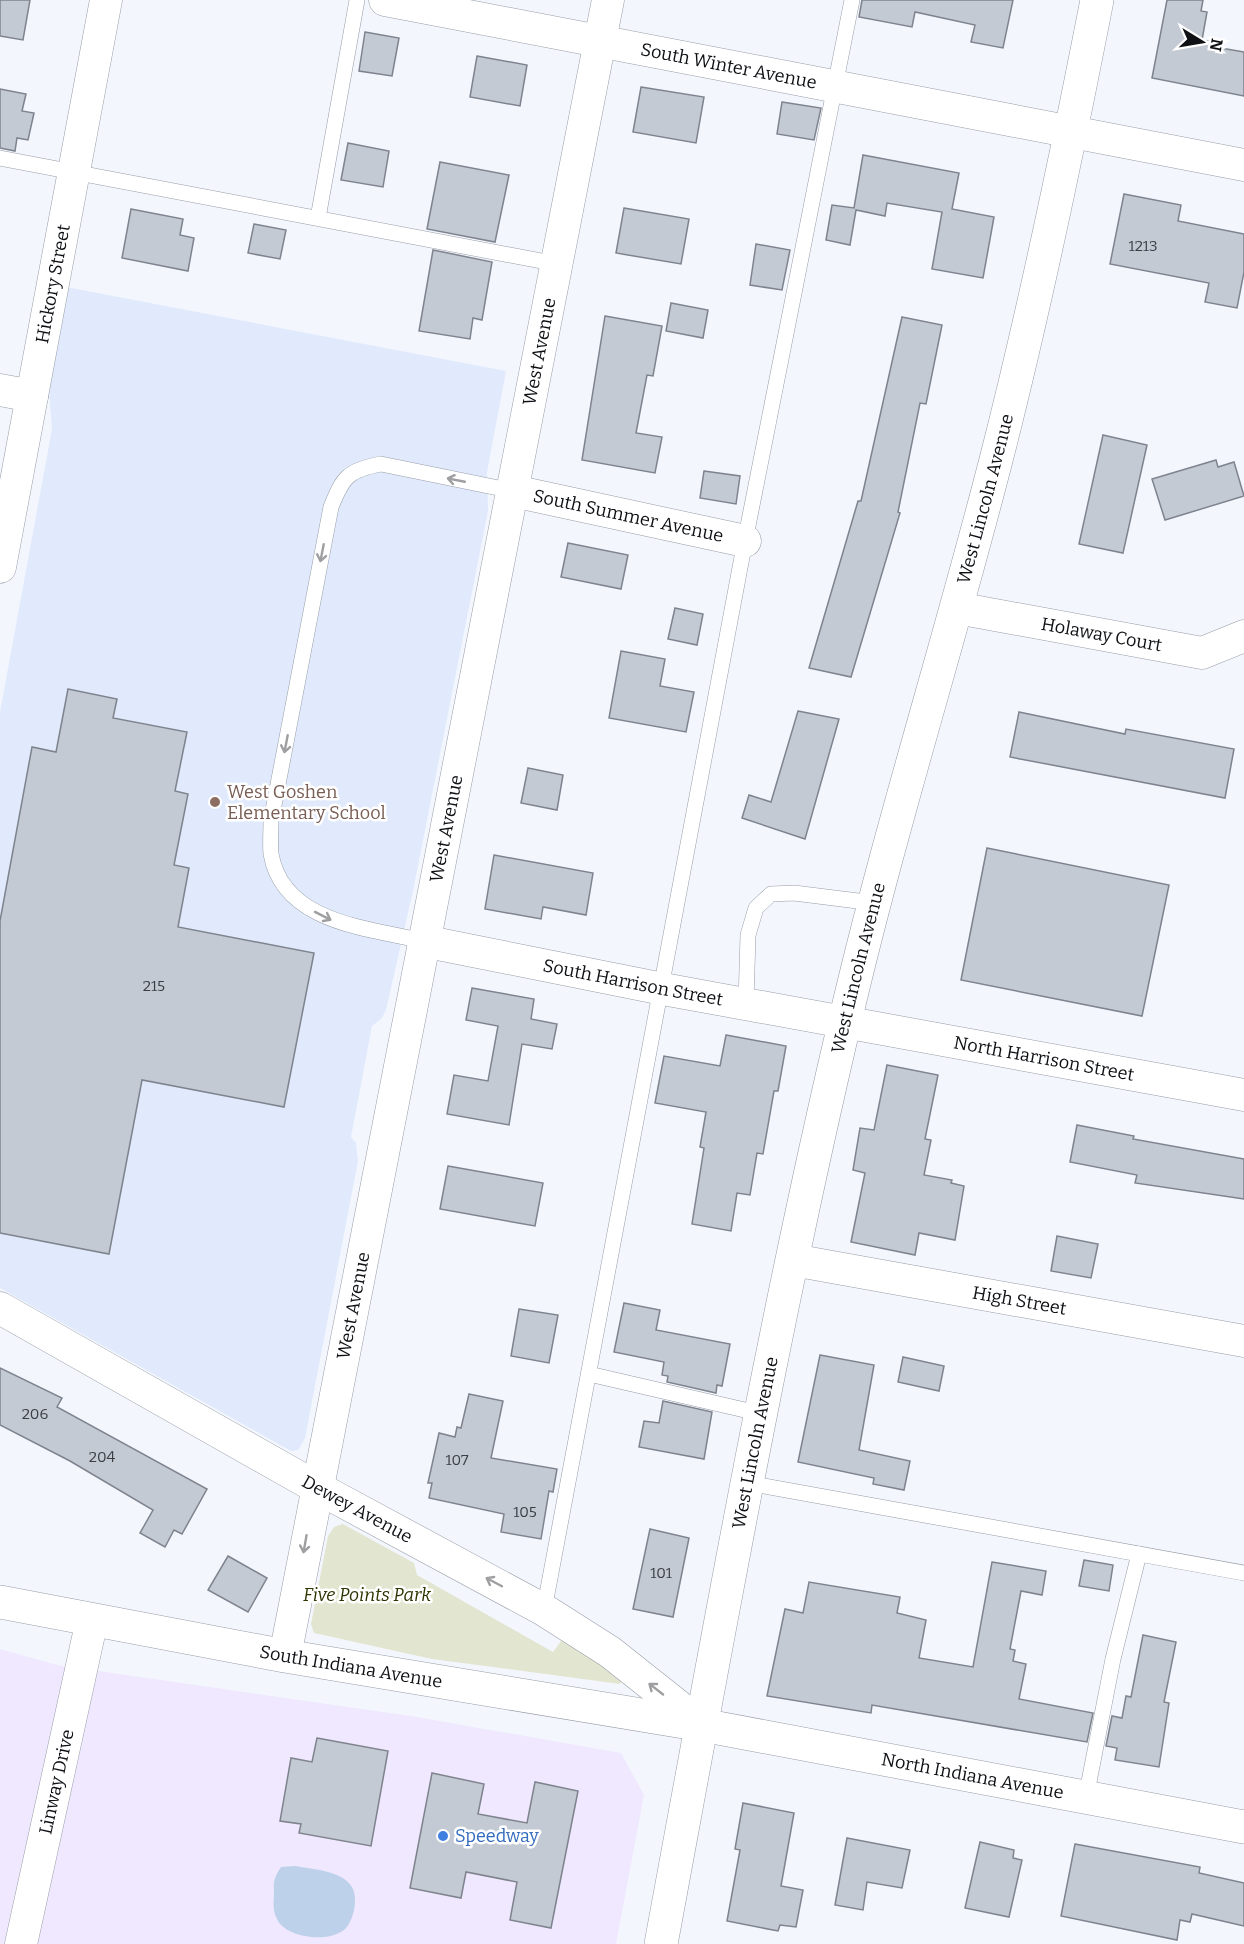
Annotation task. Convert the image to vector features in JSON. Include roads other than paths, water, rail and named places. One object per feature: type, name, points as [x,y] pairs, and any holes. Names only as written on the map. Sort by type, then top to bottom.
[{"type":"street","name":"Hickory Street","points":[[0,567],[106,0]]},
{"type":"street","name":"South Winter Avenue","points":[[385,0],[599,43],[1244,165]]},
{"type":"street","name":"West Avenue","points":[[285,1656],[316,1487],[608,0]]},
{"type":"street","name":"West Lincoln Avenue","points":[[662,1944],[748,1483],[844,1021],[874,903],[957,608],[1035,300],[1097,0]]},
{"type":"street","points":[[0,390],[32,396]]},
{"type":"street","name":"South Summer Avenue","points":[[513,491],[745,541]]},
{"type":"street","name":"Holaway Court","points":[[957,608],[1202,653],[1244,636]]},
{"type":"street","name":"South Harrison Street","points":[[423,941],[844,1021]]},
{"type":"street","name":"North Harrison Street","points":[[844,1021],[1244,1095]]},
{"type":"street","name":"High Street","points":[[793,1260],[1244,1341]]},
{"type":"street","name":"Dewey Avenue","points":[[0,1308],[316,1487],[544,1610],[610,1652],[702,1725]]},
{"type":"street","name":"South Indiana Avenue","points":[[0,1602],[285,1656],[702,1725]]},
{"type":"street","name":"Linway Drive","points":[[21,1944],[92,1620]]},
{"type":"street","name":"North Indiana Avenue","points":[[702,1725],[1244,1827]]},
{"type":"lane","points":[[318,218],[357,0]]},
{"type":"lane","points":[[544,1610],[663,988],[745,541],[852,0]]},
{"type":"lane","points":[[0,158],[557,264]]},
{"type":"lane","points":[[423,941],[330,920],[302,904],[284,885],[271,855],[271,821],[331,507],[342,481],[358,468],[381,464],[513,491]]},
{"type":"lane","points":[[746,1004],[748,935],[756,908],[771,894],[794,893],[874,903]]},
{"type":"lane","points":[[589,1374],[762,1414]]},
{"type":"lane","points":[[748,1483],[1244,1573]]},
{"type":"lane","points":[[1086,1797],[1120,1629],[1139,1554]]},
{"type":"place","name":"West Goshen Elementary School","points":[[215,802]]},
{"type":"place","name":"Speedway","points":[[443,1836]]},
{"type":"park label","name":"Five Points Park","points":[[367,1595]]}]
